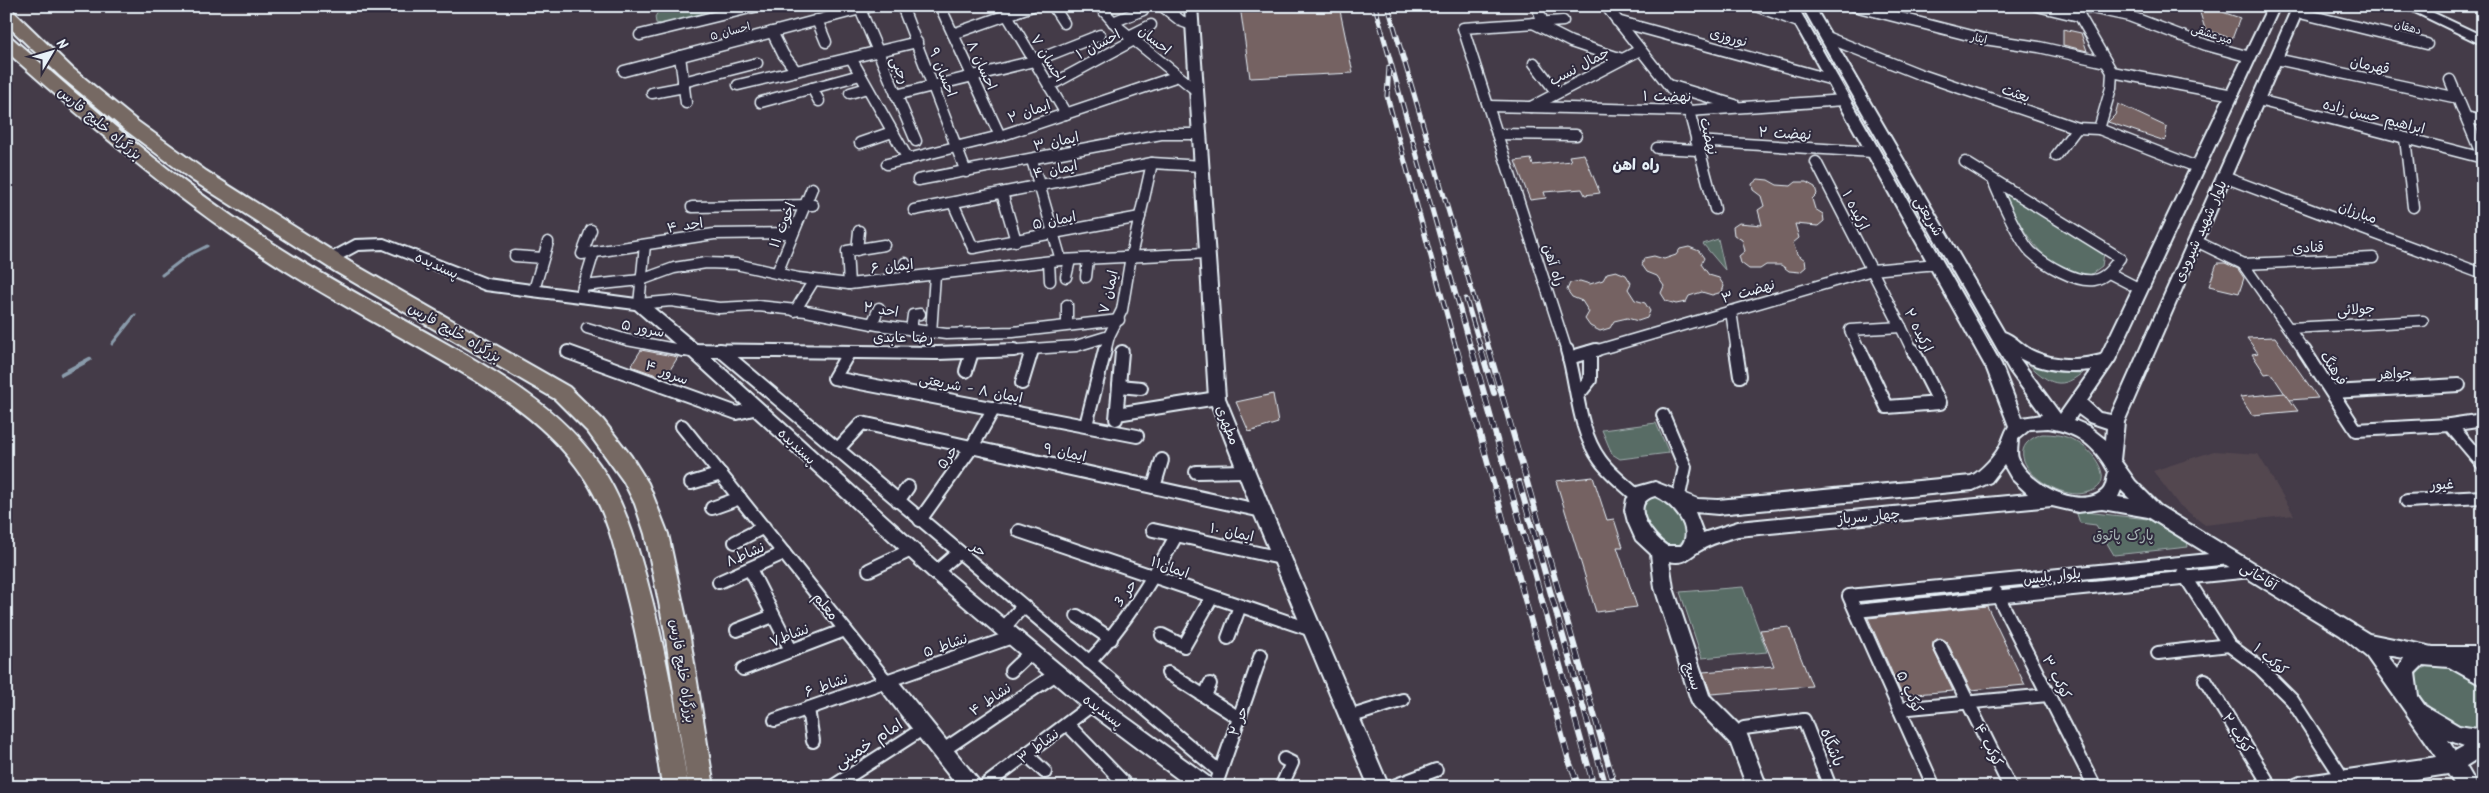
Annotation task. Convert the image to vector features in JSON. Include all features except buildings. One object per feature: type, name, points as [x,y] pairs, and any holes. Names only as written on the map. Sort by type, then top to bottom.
[{"type":"highway","name":"بزرگراه خلیج فارس","points":[[6,14],[97,98],[136,129],[242,204],[562,394],[594,422],[620,456],[641,492],[657,534],[683,664],[701,787]]},
{"type":"highway","name":"بزرگراه خلیج فارس","points":[[6,42],[129,148],[236,228],[320,281],[500,385],[535,411],[566,439],[591,470],[611,505],[625,545],[640,600],[656,673],[675,787]]},
{"type":"street","points":[[640,36],[758,6]]},
{"type":"street","name":"احسان ۵","points":[[624,71],[872,6]]},
{"type":"street","name":"احسان ۹","points":[[902,6],[958,147],[966,172]]},
{"type":"street","name":"احسان ۸","points":[[940,6],[1000,136]]},
{"type":"street","points":[[953,34],[1032,6]]},
{"type":"street","points":[[1053,6],[1064,23]]},
{"type":"street","name":"احسان","points":[[1099,6],[1131,38],[1197,91]]},
{"type":"street","points":[[1162,6],[1181,21],[1192,25]]},
{"type":"street","name":"مطهری","points":[[1191,6],[1217,398],[1281,558],[1379,787]]},
{"type":"street","points":[[1537,6],[1538,23]]},
{"type":"street","name":"نهضت","points":[[1606,6],[1689,111],[1715,209]]},
{"type":"street","points":[[1756,6],[1801,23]]},
{"type":"street","name":"شریعتی","points":[[1792,6],[1995,368],[2018,428]]},
{"type":"street","name":"شریعتی","points":[[1808,6],[2016,367],[2059,423]]},
{"type":"street","name":"ایثار","points":[[1854,6],[1984,39],[2039,47],[2106,62]]},
{"type":"street","points":[[2037,6],[2079,16]]},
{"type":"street","points":[[2074,6],[2112,72],[2111,88],[2099,129]]},
{"type":"street","name":"میرعشقی","points":[[2082,6],[2129,16],[2206,45],[2250,57]]},
{"type":"street","points":[[2408,6],[2483,40]]},
{"type":"street","name":"بلوار شهید شیرودی","points":[[2059,423],[2079,402],[2107,360],[2199,168],[2272,7]]},
{"type":"street","name":"رجبی","points":[[860,9],[916,142]]},
{"type":"street","name":"بلوار شهید شیرودی","points":[[2115,465],[2116,422],[2298,9]]},
{"type":"street","name":"دهقان","points":[[2298,9],[2427,44]]},
{"type":"street","points":[[1113,22],[1143,10]]},
{"type":"street","name":"احسان ۷","points":[[1007,15],[1066,114]]},
{"type":"street","points":[[818,20],[826,42]]},
{"type":"street","points":[[1538,23],[1563,21]]},
{"type":"street","name":"نوروزی","points":[[1617,21],[1833,80]]},
{"type":"street","points":[[1538,23],[1571,42],[1622,58]]},
{"type":"street","name":"راه آهن","points":[[1538,23],[1463,28],[1569,358],[1578,395],[1580,417],[1598,458],[1638,497]]},
{"type":"street","name":"احسان ۱","points":[[1049,86],[1151,25]]},
{"type":"street","points":[[772,32],[783,54],[796,71]]},
{"type":"street","points":[[896,95],[1034,61],[1100,35]]},
{"type":"street","points":[[2039,47],[2040,36]]},
{"type":"street","name":"بعثت","points":[[1826,37],[1919,74],[2076,128],[2099,129],[2199,168]]},
{"type":"street","points":[[738,85],[917,42]]},
{"type":"street","name":"جمال نسب","points":[[1530,107],[1640,50]]},
{"type":"street","points":[[680,56],[686,103]]},
{"type":"street","points":[[850,58],[908,159]]},
{"type":"street","name":"قهرمان","points":[[2276,59],[2458,98]]},
{"type":"street","points":[[652,93],[757,63]]},
{"type":"street","points":[[1534,63],[1557,93]]},
{"type":"street","points":[[2112,72],[2233,94]]},
{"type":"street","points":[[761,102],[860,75]]},
{"type":"street","name":"ایمان ۲","points":[[887,164],[1000,136],[1178,76]]},
{"type":"street","points":[[2450,80],[2483,158]]},
{"type":"street","points":[[1668,85],[1741,107]]},
{"type":"street","points":[[812,88],[819,102]]},
{"type":"street","points":[[850,93],[867,88]]},
{"type":"street","name":"نهضت ۱","points":[[1488,106],[1689,111],[1844,100]]},
{"type":"street","name":"ابراهیم حسن زاده","points":[[2258,100],[2483,158]]},
{"type":"street","points":[[2466,117],[2483,121]]},
{"type":"street","points":[[2056,156],[2076,128]]},
{"type":"street","points":[[860,143],[892,132]]},
{"type":"street","name":"ایمان ۳","points":[[918,180],[1032,160],[1161,134],[1200,134]]},
{"type":"street","points":[[1497,134],[1576,135]]},
{"type":"street","points":[[2405,138],[2413,207]]},
{"type":"street","name":"نهضت ۲","points":[[1657,148],[1697,146],[1873,152]]},
{"type":"street","points":[[1032,160],[1053,234],[1065,260],[1066,277]]},
{"type":"street","name":"ارکیده ۱","points":[[1816,162],[1872,270]]},
{"type":"street","points":[[1966,162],[2120,258],[2108,273],[2094,280],[2072,277],[2049,265],[2030,251],[2000,199],[1993,180]]},
{"type":"street","name":"ایمان ۴","points":[[914,210],[1152,163],[1202,166]]},
{"type":"street","name":"ایمان ۷","points":[[1086,425],[1109,336],[1119,320],[1152,163]]},
{"type":"street","name":"مبارزان","points":[[2224,177],[2483,274]]},
{"type":"street","name":"اخوت ۱۱","points":[[777,273],[793,233],[809,205],[812,188]]},
{"type":"street","points":[[1002,193],[1016,241]]},
{"type":"street","name":"ایمان ۵","points":[[953,203],[972,248],[1140,217]]},
{"type":"street","points":[[692,207],[719,205],[809,205]]},
{"type":"street","name":"احد ۴","points":[[590,230],[582,254],[714,234],[793,233]]},
{"type":"street","points":[[857,250],[859,231]]},
{"type":"street","name":"فرهنگ","points":[[2196,241],[2243,264],[2290,328],[2356,430],[2450,425],[2483,420]]},
{"type":"street","points":[[534,290],[548,242]]},
{"type":"street","name":"پسندیده","points":[[332,259],[355,245],[384,244],[485,284],[534,290],[582,290],[639,304],[695,352],[936,572],[1093,704],[1206,787]]},
{"type":"street","points":[[639,304],[645,245]]},
{"type":"street","points":[[850,284],[847,251],[884,245]]},
{"type":"street","points":[[582,290],[594,252]]},
{"type":"street","name":"ایمان ۶","points":[[582,290],[641,280],[674,268],[706,263],[736,264],[814,280],[850,284],[1088,258],[1207,254]]},
{"type":"street","points":[[515,256],[543,258]]},
{"type":"street","points":[[1086,278],[1088,258]]},
{"type":"street","name":"قنادی","points":[[2243,264],[2373,258]]},
{"type":"street","points":[[1049,262],[1050,281]]},
{"type":"street","points":[[905,263],[907,278]]},
{"type":"street","name":"نهضت ۳","points":[[1569,358],[1872,270],[1937,264]]},
{"type":"street","name":"ارکیده ۲","points":[[1872,270],[1940,403],[1887,407],[1850,330],[1901,327]]},
{"type":"street","points":[[2108,273],[2140,289]]},
{"type":"street","points":[[932,333],[935,275]]},
{"type":"street","points":[[795,310],[814,280]]},
{"type":"street","name":"احد ۲","points":[[639,304],[671,301],[719,308],[758,306],[795,310],[932,333],[1013,332],[1119,320]]},
{"type":"street","points":[[1067,325],[1068,305]]},
{"type":"street","points":[[872,324],[879,308]]},
{"type":"street","points":[[1731,311],[1740,376]]},
{"type":"street","points":[[911,330],[913,315],[920,314]]},
{"type":"street","name":"جولائی","points":[[2290,328],[2423,321]]},
{"type":"street","name":"سرور ۵","points":[[587,328],[646,346],[695,352]]},
{"type":"street","points":[[1995,331],[2014,348],[2036,359],[2054,365],[2090,365],[2107,360]]},
{"type":"street","name":"رضا عابدی","points":[[695,352],[720,350],[972,352],[1095,343],[1109,336]]},
{"type":"street","points":[[1022,383],[1032,349]]},
{"type":"street","name":"حر","points":[[720,350],[1219,771]]},
{"type":"street","name":"سرور ۴","points":[[568,352],[737,413],[756,408]]},
{"type":"street","name":"ایمان ۸ - شریعتی","points":[[849,352],[834,378],[1137,436]]},
{"type":"street","points":[[966,371],[972,352]]},
{"type":"street","points":[[1114,431],[1122,352]]},
{"type":"street","points":[[1578,395],[1590,380],[1590,352]]},
{"type":"street","points":[[1995,368],[1999,372],[2010,376],[2014,374],[2016,367]]},
{"type":"street","name":"جواهر","points":[[2332,392],[2459,385]]},
{"type":"street","points":[[1119,386],[1141,388]]},
{"type":"street","points":[[1116,414],[1217,398]]},
{"type":"street","points":[[2079,402],[2084,410],[2093,418],[2105,422],[2116,422]]},
{"type":"street","name":"حر۵","points":[[920,520],[972,447],[994,408]]},
{"type":"street","points":[[1663,415],[1685,467],[1678,500]]},
{"type":"street","points":[[2115,465],[2117,484],[2112,494],[2102,502],[2088,506],[2070,505],[2051,499],[2034,490],[2020,477],[2010,463],[2007,449],[2010,437],[2018,428],[2028,423],[2042,421],[2059,423],[2089,436],[2102,446],[2115,465],[2153,510]]},
{"type":"street","name":"ایمان ۹","points":[[838,450],[862,423],[1262,511]]},
{"type":"street","points":[[2450,425],[2483,464]]},
{"type":"street","name":"معلم","points":[[682,426],[969,785]]},
{"type":"street","name":"چهار سرباز","points":[[1678,500],[1698,506],[1718,508],[1973,483],[1985,477],[2007,449]]},
{"type":"street","points":[[1154,487],[1162,460]]},
{"type":"street","points":[[1196,472],[1246,471]]},
{"type":"street","points":[[690,483],[720,474]]},
{"type":"street","points":[[898,500],[908,486]]},
{"type":"street","points":[[1655,489],[1669,493],[1678,500],[1691,518],[1694,528],[1691,546],[1685,552],[1678,555],[1659,550],[1646,540],[1637,525],[1634,510],[1638,497],[1647,490],[1655,489]]},
{"type":"street","points":[[712,508],[740,498]]},
{"type":"street","name":"چهار سرباز","points":[[1691,546],[1714,536],[1738,529],[2051,499]]},
{"type":"street","name":"غیور","points":[[2407,501],[2481,499]]},
{"type":"street","points":[[2102,502],[2153,510]]},
{"type":"street","name":"آقاخانی","points":[[2153,510],[2365,642]]},
{"type":"street","points":[[735,542],[764,527]]},
{"type":"street","name":"ایمان ۱۰","points":[[1153,530],[1281,558]]},
{"type":"street","name":"ایمان۱۱","points":[[1019,531],[1312,630]]},
{"type":"street","name":"حر 3","points":[[1089,662],[1112,639],[1154,577],[1176,536]]},
{"type":"street","points":[[869,570],[911,550]]},
{"type":"street","name":"بسیج","points":[[1659,550],[1664,588],[1701,700],[1739,738],[1757,787]]},
{"type":"street","points":[[936,572],[959,552]]},
{"type":"street","name":"نشاط۸","points":[[719,582],[784,553]]},
{"type":"street","name":"بلوار پلیس","points":[[1849,596],[2230,558]]},
{"type":"street","name":"کوکب ۱","points":[[2177,563],[2229,645],[2260,668],[2292,700],[2344,780]]},
{"type":"street","points":[[750,568],[791,650]]},
{"type":"street","name":"بلوار پلیس","points":[[1856,611],[2251,571]]},
{"type":"street","name":"کوکب ۳","points":[[1990,582],[2095,787]]},
{"type":"street","name":"کوکب ۵","points":[[1849,596],[1934,787]]},
{"type":"street","points":[[1162,635],[1184,646],[1212,597]]},
{"type":"street","points":[[1008,633],[1023,606]]},
{"type":"street","points":[[1228,638],[1240,606]]},
{"type":"street","points":[[737,630],[773,616]]},
{"type":"street","points":[[1077,616],[1112,639]]},
{"type":"street","name":"نشاط۷","points":[[743,669],[845,630]]},
{"type":"street","name":"نشاط ۵","points":[[887,682],[1008,633]]},
{"type":"street","points":[[2365,642],[2451,659],[2468,666],[2483,677]]},
{"type":"street","points":[[2365,642],[2421,711],[2449,731],[2464,737],[2483,739]]},
{"type":"street","points":[[2158,653],[2229,645]]},
{"type":"street","name":"کوکب ۴","points":[[1940,646],[2010,787]]},
{"type":"street","points":[[1011,671],[1031,652]]},
{"type":"street","name":"حر ۲","points":[[1215,787],[1261,655]]},
{"type":"street","points":[[2468,787],[2411,699],[2405,684],[2405,672],[2410,662],[2420,657],[2483,655]]},
{"type":"street","points":[[1168,673],[1208,690],[1239,718]]},
{"type":"street","name":"نشاط ۴","points":[[942,751],[1056,674]]},
{"type":"street","name":"کوکب ۲","points":[[2205,680],[2271,787]]},
{"type":"street","name":"نشاط ۶","points":[[774,720],[887,682]]},
{"type":"street","points":[[1899,709],[2048,695]]},
{"type":"street","points":[[1349,717],[1403,700]]},
{"type":"street","name":"نشاط ۳","points":[[969,785],[1026,754],[1093,704]]},
{"type":"street","points":[[808,709],[813,741]]},
{"type":"street","name":"باشگاه","points":[[1744,728],[1804,720],[1830,787]]},
{"type":"street","points":[[1067,724],[1128,787]]},
{"type":"street","name":"امام خمینی","points":[[832,787],[924,728]]},
{"type":"street","points":[[2299,787],[2452,764],[2483,744]]},
{"type":"street","points":[[1026,754],[1045,772]]},
{"type":"street","points":[[1281,787],[1292,763],[1284,760]]},
{"type":"street","points":[[1391,787],[1436,770]]},
{"type":"shaded area","points":[[2214,451],[2258,454],[2294,515],[2205,525],[2178,504],[2153,471]]},
{"type":"green space","points":[[661,6],[739,6],[664,25],[656,23],[655,17]]},
{"type":"green space","points":[[1999,187],[2104,253],[2102,266],[2090,275],[2072,271],[2057,264],[2045,255],[2025,231]]},
{"type":"green space","points":[[1718,239],[1725,270],[1703,244]]},
{"type":"green space","points":[[2027,363],[2056,372],[2082,373],[2066,382],[2053,382],[2040,375]]},
{"type":"green space","points":[[1656,423],[1669,453],[1620,459],[1612,454],[1602,430]]},
{"type":"green space","points":[[2042,434],[2067,437],[2090,452],[2100,468],[2101,483],[2095,489],[2085,493],[2071,493],[2057,490],[2032,473],[2025,462],[2023,452],[2028,442]]},
{"type":"green space","points":[[1654,497],[1667,501],[1680,515],[1686,534],[1679,544],[1670,546],[1660,543],[1645,524],[1642,513],[1645,504]]},
{"type":"green space","name":"پارک پاتوق","points":[[2076,511],[2157,520],[2187,540],[2188,547],[2114,555],[2096,525],[2080,523]]},
{"type":"green space","points":[[1743,587],[1767,652],[1702,658],[1680,592]]},
{"type":"green space","points":[[2434,664],[2460,671],[2483,686],[2483,729],[2459,727],[2439,715],[2421,697],[2416,687],[2415,678],[2421,670]]},
{"type":"waterway","points":[[162,275],[187,256],[207,246]]},
{"type":"waterway","points":[[112,344],[135,315]]},
{"type":"waterway","points":[[62,374],[90,359]]},
{"type":"railway","points":[[1375,6],[1472,352]]},
{"type":"railway","points":[[1388,6],[1490,352]]},
{"type":"railway","points":[[1389,67],[1387,96],[1457,352]]},
{"type":"railway","points":[[1466,299],[1482,352]]},
{"type":"railway","points":[[1457,350],[1569,761],[1579,787]]},
{"type":"railway","points":[[1472,350],[1594,787]]},
{"type":"railway","points":[[1481,350],[1494,393]]},
{"type":"railway","points":[[1489,350],[1615,787]]},
{"type":"railway","points":[[1519,482],[1606,787]]},
{"type":"district","name":"راه اهن","points":[[1636,165]]}]
